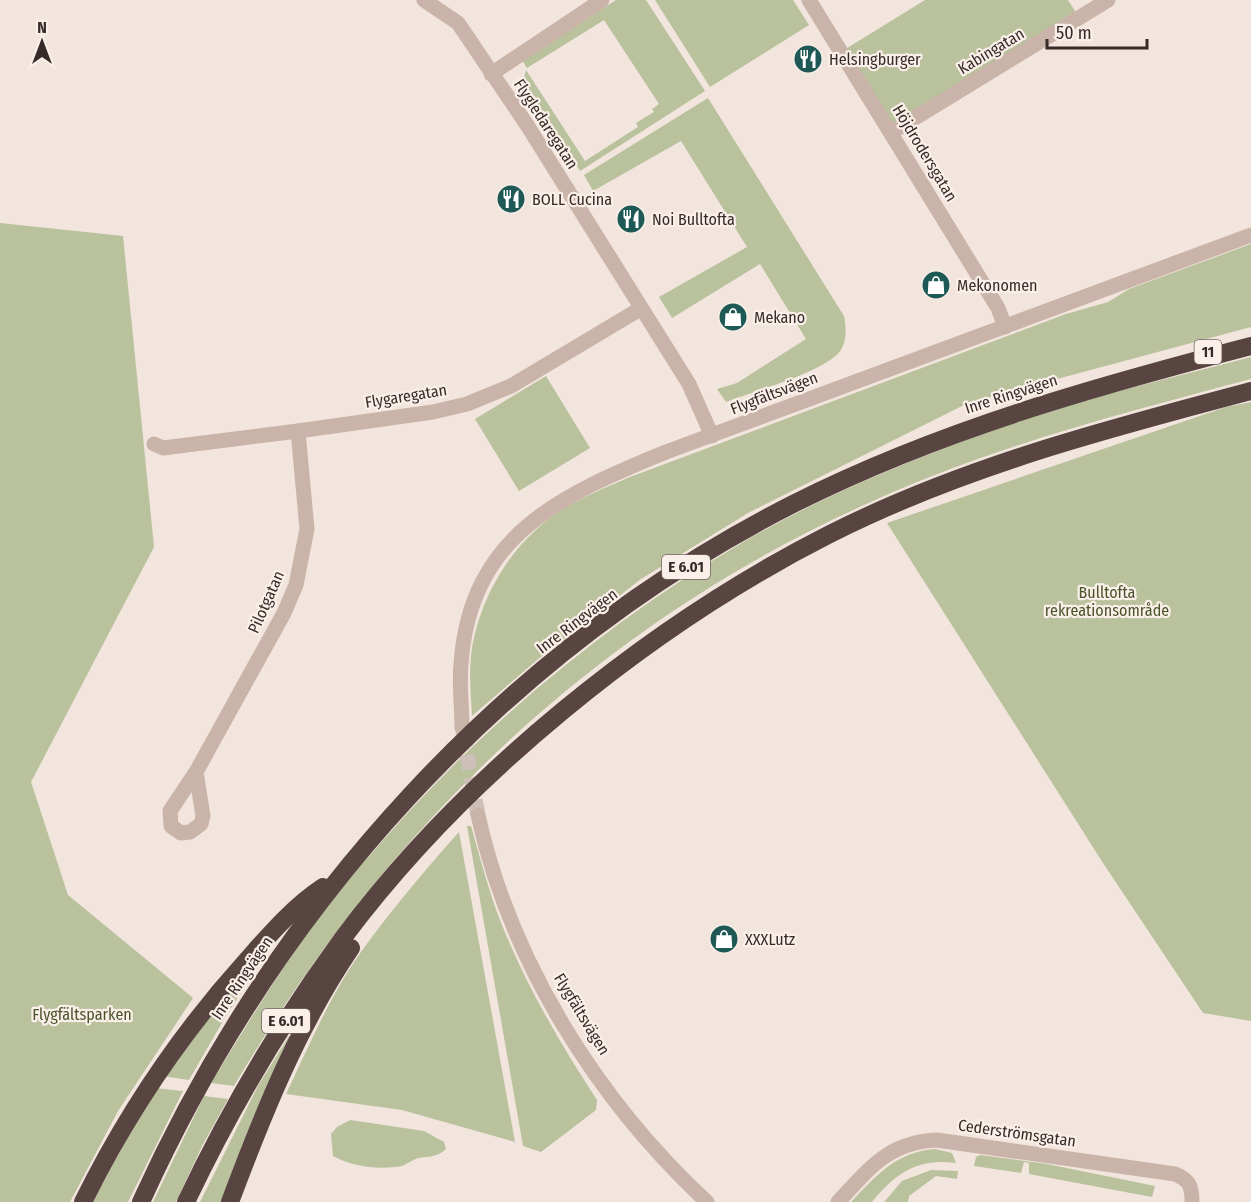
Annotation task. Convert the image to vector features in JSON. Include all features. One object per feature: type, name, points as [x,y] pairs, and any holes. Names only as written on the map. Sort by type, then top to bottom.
[{"type":"highway","name":"11","points":[[1165,368],[1251,336]]},
{"type":"highway","name":"Inre Ringvägen","points":[[141,1202],[180,1120],[236,1020],[318,903],[432,773],[524,686],[614,615],[710,550],[794,503],[884,462],[980,423],[1073,393],[1251,346]]},
{"type":"highway","name":"E 6.01","points":[[186,1202],[238,1100],[296,1004],[344,937],[411,857],[494,774],[571,706],[660,637],[720,597],[829,534],[944,483],[1070,440],[1251,391]]},
{"type":"highway","points":[[230,1202],[277,1083],[317,1003],[357,939],[402,883],[411,857]]},
{"type":"highway","points":[[84,1202],[135,1106],[177,1044],[268,936],[309,896],[342,875]]},
{"type":"street","name":"Flygledaregatan","points":[[424,0],[458,23],[527,125],[688,384],[712,436]]},
{"type":"street","points":[[491,74],[602,0]]},
{"type":"street","name":"Höjdrodersgatan","points":[[809,0],[998,308],[1005,327]]},
{"type":"street","name":"Kabingatan","points":[[892,132],[1108,0]]},
{"type":"street","name":"Flygfältsvägen","points":[[462,728],[460,664],[467,623],[485,577],[508,543],[531,520],[587,485],[712,436],[1251,235]]},
{"type":"street","name":"Flygaregatan","points":[[154,444],[163,448],[432,412],[492,395],[511,386],[640,309]]},
{"type":"street","name":"Pilotgatan","points":[[196,772],[284,613],[296,585],[307,529],[298,431]]},
{"type":"street","name":"Flygfältsvägen","points":[[478,815],[497,882],[516,933],[560,1018],[617,1103],[707,1202]]},
{"type":"street","name":"Cederströmsgatan","points":[[838,1202],[886,1155],[904,1146],[937,1140],[1175,1174],[1190,1184],[1192,1202]]},
{"type":"green space","points":[[616,0],[646,0],[705,91],[580,171],[523,82],[526,70],[585,161],[638,127],[636,123],[654,112],[652,109],[659,104],[604,20],[527,68],[522,60]]},
{"type":"green space","points":[[655,0],[793,0],[809,25],[710,87]]},
{"type":"green space","points":[[925,0],[1068,0],[1077,14],[892,128],[844,50]]},
{"type":"green space","points":[[708,98],[844,316],[846,328],[842,348],[823,364],[790,380],[726,402],[717,389],[737,383],[806,339],[760,264],[672,318],[659,297],[747,247],[681,141],[593,191],[584,175]]},
{"type":"green space","name":"Flygfältsparken","points":[[0,223],[123,236],[154,547],[31,782],[68,895],[193,998],[118,1111],[70,1202],[0,1202]]},
{"type":"green space","points":[[1251,244],[1251,327],[968,403],[748,513],[641,579],[537,660],[472,716],[471,656],[481,613],[490,592],[514,554],[545,522],[563,509],[630,477],[1066,314],[1108,302],[1129,289]]},
{"type":"green space","points":[[1251,357],[1251,379],[1065,430],[929,477],[781,546],[685,603],[595,667],[511,738],[433,816],[361,900],[295,990],[234,1086],[211,1083],[283,968],[330,901],[418,801],[460,759],[549,678],[644,606],[694,572],[773,525],[830,496],[919,458],[1046,412]]},
{"type":"green space","points":[[546,376],[590,448],[519,491],[475,419]]},
{"type":"green space","name":"Bulltofta rekreationsområde","points":[[1251,402],[1251,1021],[1203,1013],[1103,863],[887,523],[1226,407]]},
{"type":"green space","points":[[467,826],[471,826],[493,901],[526,979],[597,1100],[596,1110],[541,1152],[523,1146]]},
{"type":"green space","points":[[459,832],[515,1142],[402,1110],[286,1094],[347,972],[382,924]]},
{"type":"green space","points":[[285,927],[227,1014],[189,1080],[162,1076],[179,1052]]},
{"type":"green space","points":[[289,1036],[292,1036],[223,1202],[200,1202],[258,1086]]},
{"type":"green space","points":[[155,1088],[183,1091],[128,1202],[92,1202]]},
{"type":"green space","points":[[204,1096],[228,1099],[202,1146],[176,1202],[153,1202]]},
{"type":"green space","points":[[350,1120],[424,1131],[444,1142],[446,1149],[437,1155],[417,1159],[402,1166],[384,1168],[349,1163],[333,1156],[331,1134],[337,1127]]},
{"type":"green space","points":[[935,1149],[952,1153],[956,1163],[919,1165],[890,1183],[872,1202],[851,1202],[888,1166],[909,1155]]},
{"type":"green space","points":[[980,1155],[1047,1164],[1155,1186],[1152,1197],[1029,1174],[1029,1163],[1024,1162],[1021,1173],[974,1166],[976,1157]]},
{"type":"green space","points":[[931,1170],[958,1171],[957,1179],[936,1176],[909,1196],[908,1202],[884,1202],[902,1181]]},
{"type":"tunnel","points":[[463,732],[478,815]]},
{"type":"place","name":"Helsingburger","points":[[808,59]]},
{"type":"place","name":"BOLL Cucina","points":[[511,199]]},
{"type":"place","name":"Noi Bulltofta","points":[[631,219]]},
{"type":"place","name":"Mekonomen","points":[[936,285]]},
{"type":"place","name":"Mekano","points":[[733,317]]},
{"type":"place","name":"XXXLutz","points":[[724,939]]}]
